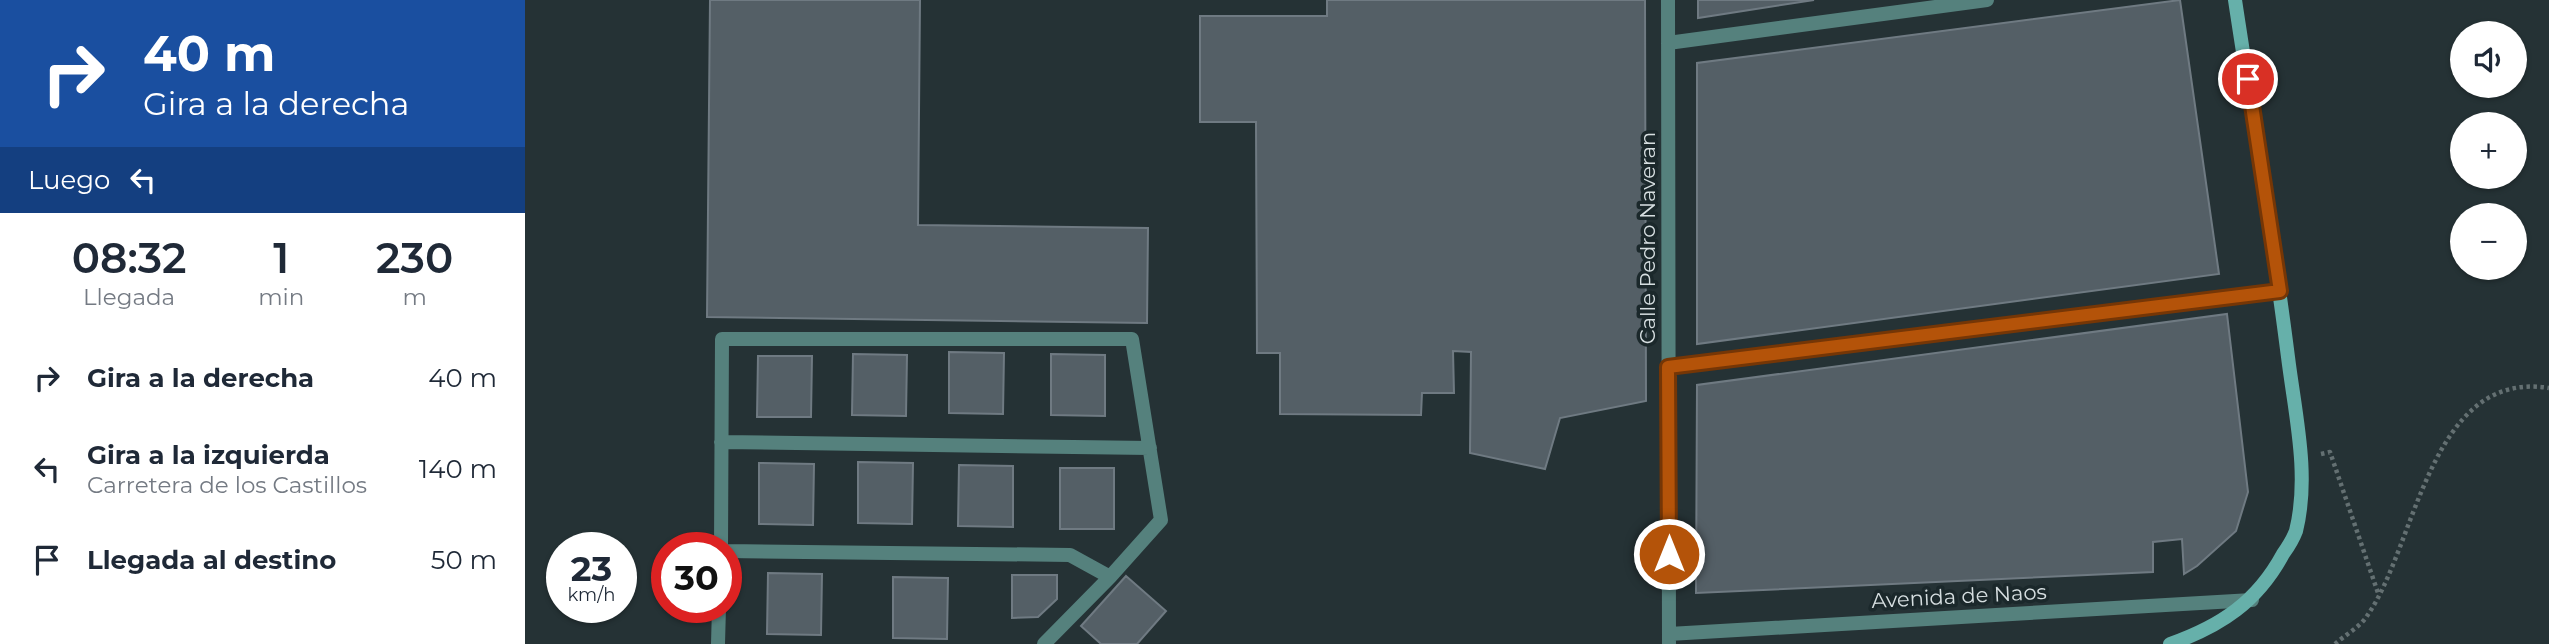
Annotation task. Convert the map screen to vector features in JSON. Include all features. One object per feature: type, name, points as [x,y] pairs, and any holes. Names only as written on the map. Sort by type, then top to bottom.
[{"type":"main road","points":[[2170,644],[2201,633],[2252,600],[2274,572],[2295,534],[2301,498],[2301,460],[2280,291],[2235,0]]},
{"type":"street","name":"Calle Pedro Naveran","points":[[1668,0],[1669,639]]},
{"type":"street","points":[[1668,43],[1987,0]]},
{"type":"street","points":[[1668,367],[2280,291]]},
{"type":"street","points":[[721,532],[722,339],[1132,339],[1161,520],[1044,644]]},
{"type":"street","points":[[721,442],[1150,448]]},
{"type":"street","points":[[742,551],[1070,555],[1110,577]]},
{"type":"street","name":"Avenida de Naos","points":[[1669,639],[2252,600]]},
{"type":"street","points":[[718,644],[719,623]]},
{"type":"path","points":[[2335,644],[2367,617],[2404,538],[2425,480],[2443,445],[2461,421],[2482,403],[2519,386],[2549,388]]},
{"type":"path","points":[[2301,460],[2330,452],[2378,594]]},
{"type":"building","points":[[710,0],[920,0],[918,225],[1148,228],[1147,323],[707,317]]},
{"type":"building","points":[[1327,0],[1645,0],[1646,401],[1560,418],[1545,469],[1470,453],[1471,352],[1453,351],[1454,393],[1422,393],[1421,415],[1280,414],[1280,353],[1257,353],[1256,122],[1200,122],[1200,16],[1327,16]]},
{"type":"building","points":[[1698,0],[1814,0],[1698,18]]},
{"type":"building","points":[[2180,0],[2219,274],[1697,344],[1697,63]]},
{"type":"building","points":[[2227,314],[2248,492],[2236,531],[2197,566],[2184,574],[2182,539],[2153,542],[2153,572],[1696,593],[1697,385]]},
{"type":"building","points":[[949,352],[1004,353],[1003,414],[949,413]]},
{"type":"building","points":[[853,354],[907,355],[906,416],[852,415]]},
{"type":"building","points":[[1051,354],[1105,355],[1105,416],[1051,415]]},
{"type":"building","points":[[758,356],[812,356],[811,417],[757,417]]},
{"type":"building","points":[[858,462],[913,463],[912,524],[858,523]]},
{"type":"building","points":[[759,463],[814,464],[813,525],[759,524]]},
{"type":"building","points":[[959,465],[1013,466],[1013,527],[958,526]]},
{"type":"building","points":[[1060,468],[1114,468],[1114,529],[1060,529]]},
{"type":"building","points":[[768,573],[822,574],[821,635],[767,634]]},
{"type":"building","points":[[1012,575],[1057,575],[1057,599],[1038,617],[1012,618]]},
{"type":"building","points":[[1126,576],[1166,611],[1137,644],[1101,644],[1081,626]]},
{"type":"building","points":[[893,577],[948,578],[947,639],[893,638]]},
{"type":"route","points":[[1669,554],[1668,367],[2280,291],[2248,79]]}]
